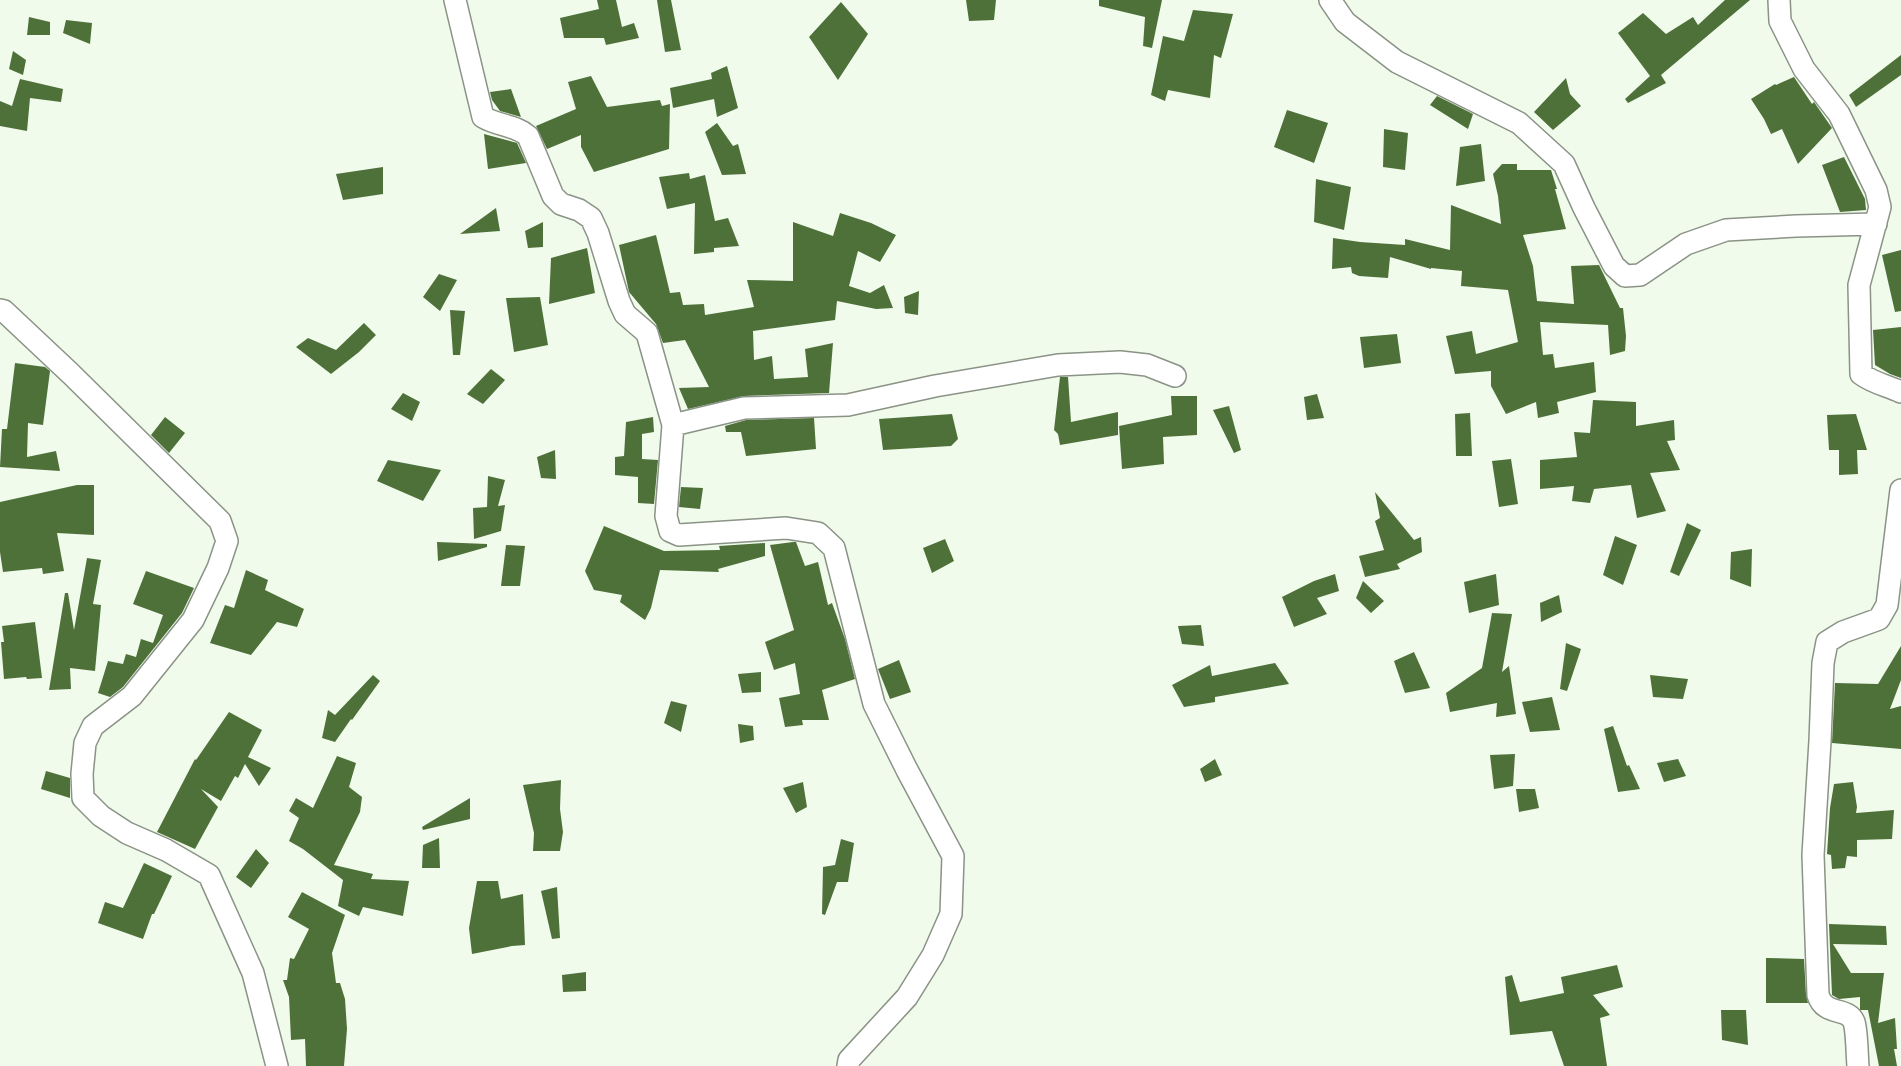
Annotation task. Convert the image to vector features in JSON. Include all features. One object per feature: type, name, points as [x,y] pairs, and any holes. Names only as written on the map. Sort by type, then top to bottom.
[{"type":"street","points":[[455,0],[484,118],[492,123],[521,130],[528,136],[553,196],[561,204],[580,210],[591,218],[598,233],[619,302],[625,314],[648,333],[673,425],[666,516],[670,531],[679,535],[786,528],[818,533],[834,548],[874,704],[953,856],[951,914],[933,955],[907,996],[848,1060],[848,1066]]},
{"type":"street","points":[[1330,0],[1345,22],[1397,62],[1519,123],[1564,164],[1614,266],[1625,276],[1640,275],[1686,244],[1726,230],[1876,224]]},
{"type":"street","points":[[1779,0],[1780,21],[1804,69],[1839,114],[1876,190],[1880,208],[1859,285],[1861,374],[1870,381],[1887,385],[1901,392]]},
{"type":"street","points":[[0,310],[71,374],[220,521],[227,541],[218,568],[193,620],[132,696],[93,726],[85,743],[82,774],[83,798],[101,816],[127,833],[166,850],[209,875],[253,972],[277,1066]]},
{"type":"street","points":[[673,425],[744,408],[848,405],[935,386],[1058,364],[1120,362],[1146,365],[1174,376]]},
{"type":"street","points":[[1858,1066],[1854,1021],[1847,1015],[1828,1009],[1821,1004],[1818,995],[1813,855],[1823,663],[1827,642],[1843,632],[1879,619],[1888,605],[1901,490]]},
{"type":"building","points":[[597,0],[616,0],[622,27],[634,23],[639,38],[606,45],[604,38],[564,38],[560,18],[599,9]]},
{"type":"building","points":[[657,0],[671,0],[681,50],[665,52]]},
{"type":"building","points":[[966,0],[996,0],[994,20],[969,21]]},
{"type":"building","points":[[1099,0],[1162,0],[1152,48],[1143,46],[1145,17],[1099,6]]},
{"type":"building","points":[[1725,0],[1750,0],[1661,75],[1666,83],[1628,103],[1625,99],[1650,76],[1618,33],[1643,13],[1666,34],[1693,17],[1698,25]]},
{"type":"building","points":[[841,2],[868,34],[838,80],[809,37]]},
{"type":"building","points":[[1193,10],[1233,14],[1221,58],[1214,55],[1210,98],[1168,90],[1165,101],[1151,95],[1163,36],[1184,41]]},
{"type":"building","points":[[29,17],[50,22],[50,35],[27,35]]},
{"type":"building","points":[[66,20],[92,23],[90,44],[63,33]]},
{"type":"building","points":[[13,51],[26,60],[23,75],[9,69]]},
{"type":"building","points":[[1901,55],[1901,75],[1856,107],[1849,95]]},
{"type":"building","points":[[727,66],[738,108],[717,117],[714,99],[673,108],[670,88],[712,79],[711,73]]},
{"type":"building","points":[[591,76],[607,107],[660,100],[662,106],[670,104],[669,149],[594,172],[581,147],[581,135],[547,149],[536,126],[576,109],[568,82]]},
{"type":"building","points":[[1794,77],[1812,104],[1814,102],[1832,128],[1798,164],[1782,129],[1771,134],[1751,99],[1775,84]]},
{"type":"building","points":[[1566,78],[1570,94],[1581,106],[1553,130],[1534,112]]},
{"type":"building","points":[[20,79],[63,89],[61,102],[30,98],[27,131],[0,126],[0,101],[12,106]]},
{"type":"building","points":[[511,89],[521,117],[500,111],[492,100],[490,92]]},
{"type":"building","points":[[1437,96],[1473,114],[1468,129],[1430,105]]},
{"type":"building","points":[[1287,110],[1328,123],[1314,163],[1274,147]]},
{"type":"building","points":[[717,123],[733,146],[738,144],[746,174],[722,175],[705,132]]},
{"type":"building","points":[[1384,129],[1408,133],[1405,170],[1383,167]]},
{"type":"building","points":[[484,134],[517,143],[526,163],[488,169]]},
{"type":"building","points":[[1481,144],[1485,181],[1456,186],[1460,147]]},
{"type":"building","points":[[1844,157],[1865,199],[1866,210],[1840,212],[1822,165]]},
{"type":"building","points":[[1502,164],[1517,164],[1517,170],[1551,170],[1557,189],[1555,189],[1566,229],[1523,235],[1533,266],[1537,301],[1574,304],[1571,266],[1599,265],[1620,308],[1623,308],[1626,336],[1625,351],[1610,355],[1608,325],[1540,322],[1543,355],[1553,354],[1555,368],[1594,362],[1596,392],[1557,402],[1559,413],[1538,418],[1536,402],[1506,414],[1491,386],[1491,371],[1455,374],[1446,336],[1472,331],[1476,354],[1518,342],[1508,290],[1461,286],[1462,271],[1431,269],[1390,257],[1388,278],[1359,276],[1352,273],[1351,267],[1332,269],[1333,238],[1405,245],[1405,239],[1450,250],[1451,205],[1501,224],[1493,174]]},
{"type":"building","points":[[383,167],[383,194],[343,200],[336,174]]},
{"type":"building","points":[[689,173],[690,179],[705,175],[715,221],[728,218],[739,246],[714,248],[714,252],[694,254],[695,203],[667,209],[659,177]]},
{"type":"building","points":[[1316,179],[1351,187],[1344,230],[1314,222]]},
{"type":"building","points":[[496,208],[500,231],[460,234]]},
{"type":"building","points":[[840,213],[871,223],[896,235],[880,262],[858,251],[849,286],[870,293],[884,285],[893,308],[876,309],[837,301],[835,320],[753,331],[754,360],[772,356],[774,379],[808,377],[805,349],[833,343],[829,393],[744,396],[688,409],[679,388],[709,387],[685,340],[663,343],[656,324],[629,292],[619,245],[656,235],[670,293],[680,292],[683,305],[704,304],[705,315],[754,307],[747,280],[793,281],[793,222],[833,236]]},
{"type":"building","points":[[543,222],[543,247],[528,248],[525,231]]},
{"type":"building","points":[[587,248],[595,293],[549,304],[551,258]]},
{"type":"building","points":[[1901,250],[1901,311],[1895,312],[1882,255]]},
{"type":"building","points":[[439,274],[457,280],[440,311],[423,297]]},
{"type":"building","points":[[919,291],[918,315],[905,313],[904,297]]},
{"type":"building","points":[[540,297],[548,345],[514,352],[506,298]]},
{"type":"building","points":[[450,310],[465,311],[460,355],[453,355]]},
{"type":"building","points":[[364,323],[376,335],[359,352],[331,374],[296,347],[308,338],[336,350]]},
{"type":"building","points":[[1901,327],[1901,378],[1875,365],[1873,330]]},
{"type":"building","points":[[1397,334],[1401,363],[1364,368],[1360,337]]},
{"type":"building","points":[[15,363],[45,367],[50,371],[43,425],[28,423],[27,457],[56,451],[60,471],[0,467],[2,429],[7,429]]},
{"type":"building","points":[[491,369],[505,380],[483,404],[467,394]]},
{"type":"building","points":[[1060,377],[1068,377],[1071,422],[1118,412],[1118,435],[1060,445],[1058,434],[1054,430]]},
{"type":"building","points":[[403,393],[420,402],[412,421],[391,409]]},
{"type":"building","points":[[1317,394],[1324,418],[1307,420],[1304,397]]},
{"type":"building","points":[[1171,396],[1197,396],[1197,435],[1163,437],[1164,464],[1122,469],[1119,426],[1172,415]]},
{"type":"building","points":[[1593,400],[1636,402],[1636,426],[1674,420],[1675,440],[1667,441],[1680,470],[1650,473],[1666,511],[1637,518],[1631,485],[1594,489],[1590,503],[1572,501],[1574,486],[1540,489],[1540,460],[1577,457],[1574,432],[1590,433]]},
{"type":"building","points":[[1229,406],[1241,450],[1234,453],[1213,410]]},
{"type":"building","points":[[1470,413],[1472,456],[1456,456],[1455,414]]},
{"type":"building","points":[[952,414],[958,439],[951,446],[883,450],[879,419]]},
{"type":"building","points":[[1856,414],[1867,450],[1857,450],[1858,474],[1839,475],[1839,450],[1829,450],[1827,415]]},
{"type":"building","points":[[165,417],[185,433],[169,453],[151,435]]},
{"type":"building","points":[[653,417],[654,432],[642,434],[642,459],[658,460],[654,504],[638,503],[638,477],[615,475],[615,457],[624,456],[626,422]]},
{"type":"building","points":[[814,418],[816,449],[746,456],[741,432],[726,432],[725,426],[746,420]]},
{"type":"building","points":[[555,450],[556,479],[541,478],[537,457]]},
{"type":"building","points":[[1511,459],[1518,504],[1499,507],[1492,461]]},
{"type":"building","points":[[388,460],[441,470],[423,501],[377,481]]},
{"type":"building","points":[[488,476],[505,480],[498,506],[505,505],[501,531],[474,539],[473,508],[487,507]]},
{"type":"building","points":[[77,485],[94,485],[94,535],[57,533],[64,571],[43,574],[42,568],[3,572],[0,552],[0,502]]},
{"type":"building","points":[[681,487],[703,488],[700,509],[679,507]]},
{"type":"building","points":[[1375,492],[1414,540],[1421,537],[1422,552],[1397,564],[1400,569],[1365,577],[1359,556],[1384,550],[1375,521],[1380,518]]},
{"type":"building","points":[[1687,523],[1701,530],[1679,576],[1670,572]]},
{"type":"building","points":[[604,526],[664,551],[720,550],[719,546],[765,543],[765,556],[718,569],[719,572],[660,570],[651,608],[645,620],[620,602],[622,595],[594,590],[585,571]]},
{"type":"building","points":[[1615,536],[1637,545],[1623,585],[1603,575]]},
{"type":"building","points":[[945,539],[954,561],[932,573],[923,548]]},
{"type":"building","points":[[437,542],[487,544],[487,547],[438,561]]},
{"type":"building","points":[[796,542],[805,566],[818,562],[828,605],[832,603],[845,639],[855,679],[822,690],[829,720],[802,720],[803,725],[785,727],[779,698],[800,694],[795,663],[774,670],[765,642],[794,630],[770,545]]},
{"type":"building","points":[[506,545],[525,546],[520,586],[501,586]]},
{"type":"building","points":[[1752,549],[1751,587],[1730,579],[1731,552]]},
{"type":"building","points":[[87,558],[101,560],[93,604],[101,605],[95,671],[70,668],[71,689],[49,690],[65,593],[68,593],[74,630]]},
{"type":"building","points":[[246,570],[268,580],[265,590],[304,609],[297,627],[277,622],[251,655],[210,643],[225,605],[234,608]]},
{"type":"building","points":[[146,571],[194,588],[182,613],[123,687],[110,697],[98,693],[108,661],[123,664],[126,654],[136,657],[141,639],[153,643],[163,615],[133,604]]},
{"type":"building","points":[[1335,574],[1339,591],[1317,598],[1327,614],[1294,627],[1282,597],[1314,581]]},
{"type":"building","points":[[1496,574],[1499,605],[1469,613],[1464,582]]},
{"type":"building","points":[[1363,581],[1384,601],[1371,613],[1356,598]]},
{"type":"building","points":[[1559,595],[1562,612],[1541,622],[1540,603]]},
{"type":"building","points":[[1492,613],[1512,614],[1502,672],[1509,666],[1516,714],[1496,717],[1497,703],[1450,712],[1446,693],[1482,668]]},
{"type":"building","points":[[35,622],[42,678],[4,679],[1,642],[4,642],[2,626]]},
{"type":"building","points":[[1201,625],[1204,646],[1182,644],[1178,626]]},
{"type":"building","points":[[1566,643],[1581,649],[1567,691],[1560,689]]},
{"type":"building","points":[[1901,646],[1901,680],[1890,709],[1901,706],[1901,749],[1832,743],[1835,683],[1878,684]]},
{"type":"building","points":[[1414,652],[1430,688],[1405,693],[1394,661]]},
{"type":"building","points":[[899,660],[911,692],[890,699],[878,669]]},
{"type":"building","points":[[1275,663],[1289,684],[1215,697],[1215,702],[1184,707],[1172,685],[1210,665],[1212,676]]},
{"type":"building","points":[[761,672],[761,692],[742,693],[738,674]]},
{"type":"building","points":[[373,675],[380,681],[335,742],[322,738],[328,710],[335,715]]},
{"type":"building","points":[[1650,675],[1688,679],[1683,699],[1653,697]]},
{"type":"building","points":[[1552,697],[1560,730],[1530,732],[1522,702]]},
{"type":"building","points":[[671,701],[687,705],[681,732],[664,723]]},
{"type":"building","points":[[229,712],[262,730],[248,757],[271,768],[259,786],[245,764],[238,778],[235,776],[221,801],[201,789],[218,807],[195,849],[157,832],[195,759]]},
{"type":"building","points":[[738,724],[753,726],[754,740],[740,743]]},
{"type":"building","points":[[1613,726],[1627,766],[1629,765],[1640,789],[1618,792],[1604,729]]},
{"type":"building","points":[[1515,754],[1513,786],[1494,789],[1490,755]]},
{"type":"building","points":[[337,756],[356,763],[349,787],[362,797],[360,812],[334,865],[373,874],[371,879],[409,881],[403,916],[363,907],[359,916],[338,906],[343,880],[303,849],[289,841],[299,818],[289,811],[296,798],[313,808]]},
{"type":"building","points":[[1215,759],[1222,775],[1205,782],[1200,769]]},
{"type":"building","points":[[1678,759],[1686,776],[1664,782],[1657,763]]},
{"type":"building","points":[[46,771],[70,778],[70,798],[41,789]]},
{"type":"building","points":[[561,780],[560,809],[563,832],[560,851],[533,851],[534,833],[523,785]]},
{"type":"building","points":[[803,782],[807,807],[796,813],[783,788]]},
{"type":"building","points":[[1853,782],[1857,807],[1856,813],[1894,810],[1892,839],[1857,840],[1857,857],[1847,856],[1845,868],[1832,869],[1831,855],[1827,854],[1830,808],[1834,784]]},
{"type":"building","points":[[1516,789],[1535,789],[1539,808],[1519,812]]},
{"type":"building","points":[[470,798],[470,819],[423,830],[422,827]]},
{"type":"building","points":[[439,838],[440,868],[422,868],[423,845]]},
{"type":"building","points":[[841,839],[854,843],[848,882],[837,882],[825,915],[822,914],[823,867],[835,865]]},
{"type":"building","points":[[256,849],[269,863],[251,888],[236,877]]},
{"type":"building","points":[[144,863],[172,876],[154,914],[152,914],[143,939],[98,923],[105,902],[123,908]]},
{"type":"building","points":[[477,881],[498,881],[501,899],[523,894],[525,945],[472,954],[469,928]]},
{"type":"building","points":[[557,887],[560,938],[552,939],[541,891]]},
{"type":"building","points":[[302,892],[345,915],[332,953],[336,983],[340,983],[345,999],[347,1029],[344,1066],[306,1066],[305,1039],[291,1040],[289,997],[283,980],[287,980],[290,958],[294,959],[309,929],[288,917]]},
{"type":"building","points":[[1829,924],[1886,926],[1887,945],[1833,944],[1851,973],[1884,973],[1878,1023],[1895,1018],[1897,1049],[1894,1049],[1897,1066],[1879,1066],[1868,1010],[1860,1010],[1860,997],[1839,999],[1832,995]]},
{"type":"building","points":[[1766,958],[1804,959],[1808,1003],[1766,1003]]},
{"type":"building","points":[[1617,965],[1623,987],[1593,995],[1610,1015],[1600,1018],[1607,1066],[1564,1066],[1552,1031],[1510,1035],[1505,977],[1512,975],[1520,1002],[1564,993],[1561,977]]},
{"type":"building","points":[[586,972],[586,991],[563,992],[562,975]]},
{"type":"building","points":[[1721,1010],[1746,1010],[1748,1045],[1722,1040]]}]
